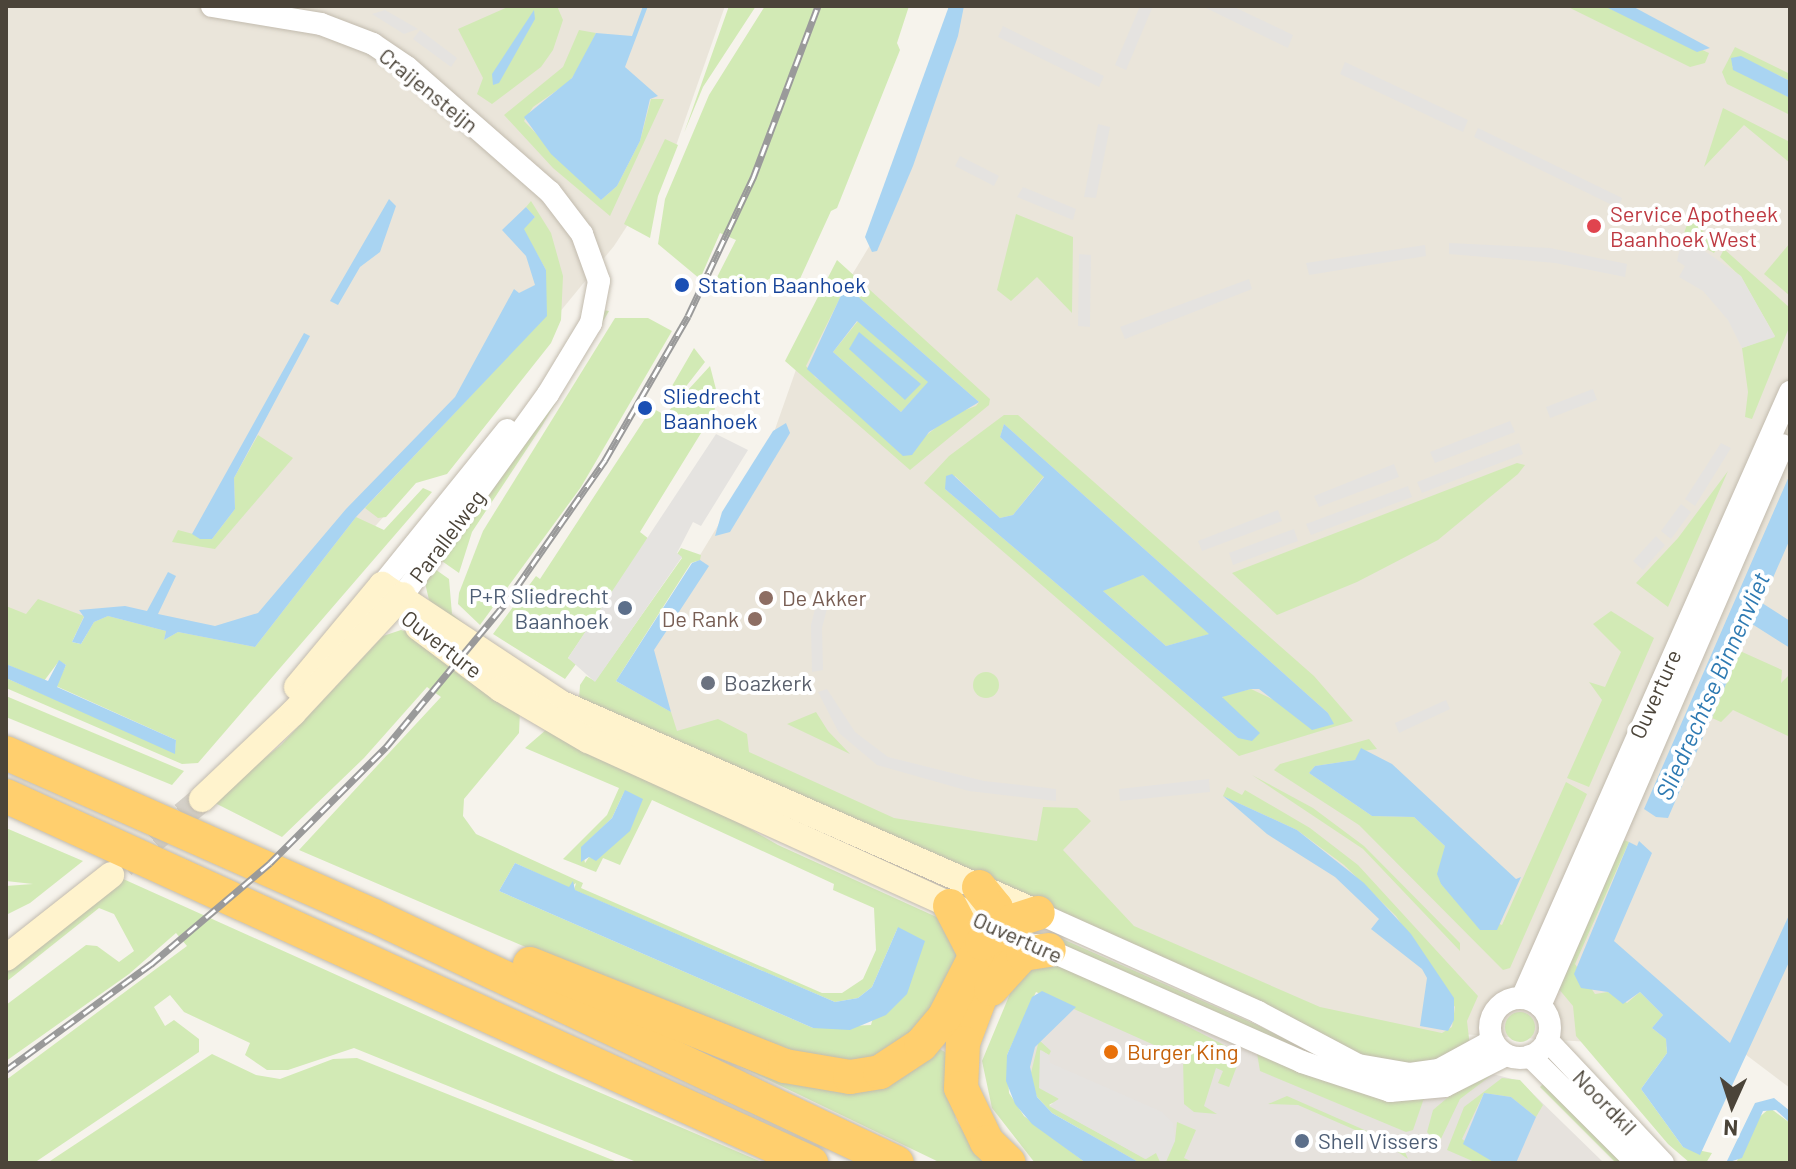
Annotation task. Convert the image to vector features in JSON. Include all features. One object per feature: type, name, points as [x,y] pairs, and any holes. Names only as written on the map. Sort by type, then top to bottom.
[{"type":"highway","points":[[6,753],[374,916],[897,1163]]},
{"type":"highway","points":[[6,796],[811,1163]]},
{"type":"highway","points":[[6,811],[163,879],[242,901]]},
{"type":"highway","points":[[979,887],[996,908],[1001,928],[982,998],[963,1043],[961,1088],[987,1142],[1009,1163]]},
{"type":"highway","points":[[950,906],[967,930],[975,954]]},
{"type":"highway","points":[[374,916],[448,930],[749,1053],[823,1076],[880,1072],[907,1057],[945,1016],[975,954],[1001,928],[1038,913]]},
{"type":"highway","points":[[982,998],[1023,954],[1049,950]]},
{"type":"main road","name":"Parallelweg","points":[[196,796],[393,596]]},
{"type":"main road","name":"Ouverture","points":[[393,596],[560,703],[1038,913]]},
{"type":"main road","name":"Ouverture","points":[[393,596],[501,689],[588,740],[1001,928]]},
{"type":"main road","points":[[6,939],[106,873],[6,958]]},
{"type":"street","name":"Craijensteijn","points":[[212,6],[321,24],[373,44],[407,67],[550,192],[582,234],[593,265]]},
{"type":"street","name":"Parallelweg","points":[[393,596],[468,511],[580,343],[598,304],[599,281],[593,265]]},
{"type":"street","name":"Ouverture","points":[[1531,1002],[1790,392]]},
{"type":"street","name":"Ouverture","points":[[1531,1002],[1790,430]]},
{"type":"street","name":"Ouverture","points":[[1038,913],[1258,1012],[1358,1065],[1410,1074],[1439,1070],[1499,1048]]},
{"type":"street","name":"Ouverture","points":[[1001,928],[1302,1062],[1390,1091],[1445,1086],[1499,1048]]},
{"type":"street","points":[[1509,999],[1531,1002],[1549,1022],[1547,1040],[1530,1056],[1499,1048],[1495,1011],[1509,999]]},
{"type":"street","name":"Noordkil","points":[[1547,1040],[1663,1163]]},
{"type":"street","name":"Noordkil","points":[[1530,1056],[1637,1163]]},
{"type":"shaded area","points":[[6,6],[725,6],[672,157],[614,246],[490,397],[258,658],[6,623]]},
{"type":"shaded area","points":[[961,6],[1790,6],[1790,1088],[1741,1051],[1327,1026],[617,718],[629,672],[773,435],[798,364],[881,227]]},
{"type":"shaded area","points":[[1140,6],[1153,6],[1126,70],[1115,65]]},
{"type":"shaded area","points":[[1202,6],[1232,6],[1293,35],[1288,48]]},
{"type":"shaded area","points":[[385,10],[418,29],[404,34],[372,14]]},
{"type":"shaded area","points":[[1003,26],[1104,76],[1099,87],[998,37]]},
{"type":"shaded area","points":[[420,30],[457,58],[451,67],[413,39]]},
{"type":"shaded area","points":[[1345,62],[1468,120],[1463,132],[1340,74]]},
{"type":"shaded area","points":[[1098,124],[1110,127],[1096,198],[1084,197]]},
{"type":"shaded area","points":[[1478,128],[1622,198],[1618,208],[1474,137]]},
{"type":"shaded area","points":[[960,156],[999,176],[994,186],[955,166]]},
{"type":"shaded area","points":[[1023,187],[1076,209],[1073,220],[1017,197]]},
{"type":"shaded area","points":[[1683,236],[1741,276],[1775,337],[1742,348],[1728,320],[1703,291],[1679,277],[1685,266],[1677,261]]},
{"type":"shaded area","points":[[1449,243],[1550,248],[1627,264],[1625,277],[1555,263],[1449,254]]},
{"type":"shaded area","points":[[1425,245],[1426,256],[1309,275],[1306,263]]},
{"type":"shaded area","points":[[1079,254],[1091,255],[1090,327],[1078,326]]},
{"type":"shaded area","points":[[1249,279],[1252,289],[1125,339],[1120,327]]},
{"type":"shaded area","points":[[1593,389],[1597,400],[1550,418],[1546,407]]},
{"type":"shaded area","points":[[1510,421],[1515,432],[1435,463],[1430,452]]},
{"type":"shaded area","name":"P+R Sliedrecht Baanhoek","points":[[716,434],[748,450],[701,526],[693,522],[677,553],[682,557],[595,682],[568,658]]},
{"type":"shaded area","points":[[1519,443],[1523,454],[1422,493],[1417,482]]},
{"type":"shaded area","points":[[1721,443],[1731,448],[1695,506],[1685,499]]},
{"type":"shaded area","points":[[1394,464],[1399,477],[1319,507],[1314,496]]},
{"type":"shaded area","points":[[1408,486],[1412,497],[1311,535],[1306,524]]},
{"type":"shaded area","points":[[1681,504],[1691,512],[1671,539],[1661,531]]},
{"type":"shaded area","points":[[1278,510],[1282,521],[1202,551],[1198,541]]},
{"type":"shaded area","points":[[1294,529],[1298,541],[1233,565],[1229,553]]},
{"type":"shaded area","points":[[1656,536],[1665,545],[1643,570],[1633,561]]},
{"type":"shaded area","points":[[818,597],[829,601],[822,628],[823,670],[812,672],[811,625]]},
{"type":"shaded area","points":[[827,689],[855,732],[888,757],[984,781],[1056,789],[1056,801],[969,791],[877,765],[839,733],[818,692]]},
{"type":"shaded area","points":[[1446,700],[1450,709],[1399,733],[1395,723]]},
{"type":"shaded area","points":[[1209,779],[1210,792],[1120,801],[1119,789]]},
{"type":"shaded area","points":[[1057,967],[1308,1073],[1489,1073],[1520,1081],[1604,1163],[1117,1163],[1014,1068]]},
{"type":"shaded area","points":[[1040,1050],[1049,1055],[1050,1063],[1162,1112],[1173,1123],[1175,1141],[1166,1162],[1160,1162],[1156,1153],[1146,1159],[1049,1106],[1059,1099],[1039,1088]]},
{"type":"green space","points":[[510,6],[557,6],[563,20],[553,50],[541,67],[492,104],[477,94],[483,78],[458,29]]},
{"type":"green space","points":[[729,6],[756,6],[703,87],[684,133]]},
{"type":"green space","points":[[765,6],[909,6],[897,43],[900,50],[837,208],[831,211],[793,294],[772,277],[752,290],[732,295],[712,287],[736,240],[720,233],[700,279],[658,244],[665,199],[709,95]]},
{"type":"green space","points":[[1566,6],[1604,6],[1709,53],[1705,63],[1690,67]]},
{"type":"green space","points":[[579,30],[596,33],[579,68],[569,82],[533,107],[524,121],[601,200],[617,186],[640,141],[651,99],[664,99],[610,216],[553,168],[504,115],[563,67]]},
{"type":"green space","points":[[1735,47],[1790,74],[1790,81],[1741,57],[1732,67],[1790,98],[1790,115],[1727,84],[1722,72]]},
{"type":"green space","points":[[1723,108],[1790,142],[1790,163],[1744,125],[1704,167]]},
{"type":"green space","points":[[665,139],[678,145],[658,196],[650,238],[624,224]]},
{"type":"green space","points":[[531,201],[551,233],[563,276],[561,320],[551,343],[447,474],[416,483],[386,517],[378,518],[365,508],[546,316],[546,270],[523,229],[535,217],[526,207]]},
{"type":"green space","points":[[1016,214],[1073,237],[1072,313],[1037,277],[1011,301],[997,290]]},
{"type":"green space","points":[[1689,219],[1719,245],[1714,253],[1683,236]]},
{"type":"green space","points":[[1790,243],[1790,296],[1764,274]]},
{"type":"green space","points":[[1724,249],[1790,308],[1790,325],[1752,419],[1745,417],[1748,392],[1742,348],[1775,336],[1741,277],[1720,257]]},
{"type":"green space","points":[[837,260],[990,399],[989,405],[910,470],[785,361]],"holes":[[[843,292],[854,293],[979,402],[976,406],[952,415],[924,437],[816,378],[806,366]]]},
{"type":"green space","points":[[603,310],[609,311],[542,426],[472,532],[459,573],[439,559]]},
{"type":"green space","points":[[615,318],[648,318],[672,331],[581,487],[480,625],[458,604],[459,593],[483,531]]},
{"type":"green space","points":[[858,321],[929,382],[901,412],[833,352]]},
{"type":"green space","points":[[694,348],[705,362],[684,389],[679,386],[661,405]]},
{"type":"green space","points":[[710,366],[718,397],[714,412],[640,532],[649,539],[568,658],[576,664],[565,679],[493,634],[536,576],[540,579],[652,408],[665,415]]},
{"type":"green space","points":[[1004,415],[1018,415],[1314,676],[1353,721],[1239,756],[924,483],[949,456]],"holes":[[[1004,424],[1328,713],[1333,724],[1326,725],[1251,689],[1222,696],[1238,738],[945,489],[955,476],[1000,518],[1013,515],[1044,476],[1000,437]]]},
{"type":"green space","points":[[258,435],[293,458],[215,549],[172,542],[178,530],[212,539],[235,509],[234,478]]},
{"type":"green space","points":[[1517,463],[1525,465],[1518,474],[1438,540],[1357,582],[1277,615],[1232,573]]},
{"type":"green space","points":[[1728,471],[1668,607],[1636,583],[1678,538]]},
{"type":"green space","points":[[423,488],[432,492],[198,763],[182,764],[6,688],[6,678],[175,751],[176,740],[56,686],[66,665],[59,661],[44,681],[6,664],[6,606],[26,614],[38,599],[84,616],[72,642],[81,644],[94,622],[108,616],[166,631],[164,640],[178,632],[255,647],[356,517],[384,530]]},
{"type":"green space","points":[[681,548],[701,555],[700,560],[691,563],[616,681],[671,712],[677,731],[718,719],[747,734],[749,752],[894,818],[1037,841],[1043,807],[1077,808],[1091,821],[1063,850],[1134,926],[1320,1007],[1442,1033],[1452,1027],[1455,1007],[1396,916],[1344,865],[1297,830],[1223,796],[1227,787],[1242,795],[1245,790],[1310,828],[1358,865],[1478,996],[1467,1021],[1470,1047],[1445,1062],[1380,1065],[579,699],[580,685],[586,676],[595,681],[682,558],[677,554]]},
{"type":"green space","points":[[432,567],[449,579],[452,614],[473,631],[470,636],[429,600],[425,583]]},
{"type":"green space","points":[[1143,575],[1210,634],[1166,646],[1102,590]]},
{"type":"green space","points":[[1611,611],[1654,638],[1589,787],[1567,778],[1602,700],[1589,682],[1605,687],[1621,652],[1593,624]]},
{"type":"green space","points":[[401,630],[419,636],[520,711],[519,733],[464,799],[463,816],[476,834],[583,883],[581,888],[822,993],[842,993],[863,979],[876,950],[874,908],[833,890],[834,884],[652,800],[620,865],[603,858],[596,872],[563,859],[607,815],[619,788],[525,748],[547,729],[674,785],[778,845],[952,924],[964,941],[933,1011],[885,1055],[833,1066],[600,979],[299,850],[441,697],[427,687],[364,758],[282,837],[211,801],[281,745],[383,636]],"holes":[[[625,790],[597,860],[589,857],[585,863],[582,847],[612,818]],[[515,863],[569,888],[576,883],[574,890],[835,1002],[858,998],[872,987],[898,927],[871,1025],[813,1028],[499,891]]]},
{"type":"green space","points":[[1740,651],[1782,670],[1781,683],[1790,674],[1790,737],[1733,710],[1721,722],[1712,718]]},
{"type":"green space","points":[[986,672],[995,676],[999,685],[995,694],[986,698],[977,694],[973,685],[977,676]]},
{"type":"green space","points":[[6,696],[184,771],[172,785],[6,717]]},
{"type":"green space","points":[[816,712],[828,731],[850,754],[787,724]]},
{"type":"green space","points":[[1369,739],[1377,749],[1363,751],[1355,760],[1315,766],[1309,773],[1372,816],[1414,817],[1445,846],[1441,884],[1466,911],[1502,925],[1566,782],[1587,794],[1510,968],[1503,970],[1359,825],[1274,770],[1280,764]]},
{"type":"green space","points":[[1252,775],[1313,808],[1364,846],[1460,943],[1460,951],[1363,849]]},
{"type":"green space","points":[[6,828],[83,861],[30,903],[6,915],[6,886],[33,884],[6,881]]},
{"type":"green space","points":[[1616,837],[1629,842],[1575,964],[1595,994],[1608,992],[1627,1003],[1640,992],[1663,1015],[1652,1028],[1666,1039],[1667,1053],[1641,1089],[1683,1147],[1712,1153],[1706,1163],[1690,1163],[1668,1144],[1576,1036],[1573,1006],[1553,982]]},
{"type":"green space","points":[[121,878],[559,1075],[764,1163],[639,1163],[354,1048],[288,1070],[267,1070],[245,1055],[250,1043],[184,1012],[170,995],[154,1007],[165,1026],[174,1020],[199,1039],[199,1052],[34,1163],[6,1163],[6,1080],[187,946],[176,933],[129,974],[6,1061],[6,1005],[86,945],[97,946],[119,962],[134,951],[114,914],[99,908],[6,982],[6,968]]},
{"type":"green space","points":[[1049,933],[1257,1025],[1366,1080],[1046,940]]},
{"type":"green space","points":[[1038,958],[1095,979],[1232,1049],[1238,1063],[1229,1087],[1218,1083],[1223,1071],[1216,1068],[1204,1106],[1217,1114],[1194,1112],[1184,1104],[1183,1058],[1036,992],[1007,1055],[1009,1093],[1024,1116],[1086,1163],[1035,1163],[992,1108],[982,1061],[1019,972]]},
{"type":"green space","points":[[1520,1012],[1531,1016],[1535,1027],[1531,1038],[1520,1042],[1509,1038],[1505,1027],[1509,1016]]},
{"type":"green space","points":[[663,1029],[805,1080],[936,1047],[945,1052],[956,1120],[985,1163],[941,1163]]},
{"type":"green space","points":[[1039,1040],[1051,1051],[1049,1055],[1041,1050],[1059,1099],[1049,1105],[1145,1159],[1175,1141],[1177,1122],[1196,1130],[1184,1158],[1195,1163],[1140,1163],[1052,1113],[1037,1097],[1030,1077]]},
{"type":"green space","points":[[1257,1053],[1424,1098],[1413,1130],[1406,1132],[1260,1071]]},
{"type":"green space","points":[[212,1054],[256,1075],[280,1079],[333,1059],[357,1058],[620,1163],[47,1163]]},
{"type":"green space","points":[[1493,1074],[1460,1099],[1438,1145],[1427,1132],[1433,1110],[1453,1093]]},
{"type":"green space","points":[[1502,1078],[1520,1080],[1543,1105],[1536,1117],[1511,1097],[1484,1093],[1462,1139],[1495,1163],[1477,1163],[1447,1150],[1464,1107]]},
{"type":"green space","points":[[1547,1080],[1627,1163],[1616,1163],[1540,1087]]},
{"type":"green space","points":[[1287,1096],[1403,1147],[1408,1159],[1385,1143],[1298,1105],[1268,1104]]},
{"type":"green space","points":[[1770,1108],[1790,1123],[1790,1163],[1736,1163],[1757,1119]]},
{"type":"water","points":[[643,6],[648,6],[625,67],[658,96],[650,99],[640,141],[617,186],[601,200],[551,154],[524,117],[572,78],[596,33],[632,36]]},
{"type":"water","points":[[949,6],[964,6],[958,36],[913,166],[877,251],[872,252],[865,237]]},
{"type":"water","points":[[1604,6],[1632,6],[1710,48],[1697,52]]},
{"type":"water","points":[[534,10],[535,19],[499,83],[493,85],[492,74]]},
{"type":"water","points":[[1741,56],[1790,81],[1790,98],[1733,70],[1731,58]]},
{"type":"water","points":[[389,199],[396,206],[380,252],[360,267],[338,305],[330,301]]},
{"type":"water","points":[[526,207],[535,217],[524,229],[546,270],[547,316],[356,517],[255,647],[178,632],[164,640],[166,631],[108,616],[94,622],[81,644],[72,642],[84,617],[79,610],[125,606],[147,611],[168,572],[176,576],[158,614],[215,626],[258,613],[346,509],[455,397],[514,289],[519,293],[535,285],[526,256],[502,230]]},
{"type":"water","points":[[843,291],[854,293],[979,402],[929,432],[912,455],[903,456],[807,369]],"holes":[[[857,321],[928,382],[901,412],[833,352]]]},
{"type":"water","points":[[859,332],[921,384],[905,400],[849,349]]},
{"type":"water","points":[[304,333],[310,336],[234,478],[235,509],[212,539],[200,539],[192,534]]},
{"type":"water","points":[[786,423],[790,433],[730,532],[715,536],[722,512],[773,431]]},
{"type":"water","points":[[1004,424],[1328,713],[1334,724],[1312,730],[1259,689],[1251,689],[1222,697],[1260,733],[1252,741],[1238,738],[945,489],[946,476],[952,474],[1000,518],[1013,515],[1044,477],[1000,437]],"holes":[[[1143,575],[1209,634],[1166,646],[1103,591]]]},
{"type":"water","name":"Sliedrechtse Binnenvliet","points":[[1790,474],[1790,539],[1762,603],[1790,621],[1790,648],[1752,624],[1668,818],[1656,817],[1644,809]]},
{"type":"water","points":[[700,560],[709,566],[654,650],[671,712],[616,681],[692,563]]},
{"type":"water","points":[[59,660],[66,665],[57,687],[176,740],[175,754],[6,678],[6,664],[48,681]]},
{"type":"water","points":[[1361,748],[1392,764],[1516,879],[1521,877],[1497,930],[1480,930],[1441,884],[1437,874],[1445,846],[1414,817],[1372,816],[1309,773],[1315,766],[1355,760]]},
{"type":"water","points":[[625,790],[643,799],[630,831],[596,861],[589,857],[581,862],[581,847],[612,818]]},
{"type":"water","points":[[1223,796],[1297,830],[1364,883],[1411,934],[1454,998],[1454,1020],[1448,1031],[1420,1026],[1427,978],[1422,969],[1371,929],[1379,919],[1335,877],[1267,834]]},
{"type":"water","points":[[1639,841],[1652,853],[1614,941],[1730,1043],[1790,913],[1790,960],[1700,1155],[1683,1147],[1641,1089],[1667,1053],[1666,1039],[1652,1028],[1663,1015],[1640,992],[1623,1004],[1608,992],[1581,988],[1574,974],[1629,842],[1637,846]]},
{"type":"water","points":[[515,863],[569,887],[573,881],[575,890],[835,1002],[858,998],[872,987],[898,927],[925,941],[907,994],[886,1015],[850,1030],[813,1028],[499,891]]},
{"type":"water","points":[[1042,991],[1076,1007],[1035,1047],[1030,1067],[1037,1097],[1052,1113],[1140,1163],[1086,1163],[1032,1124],[1015,1104],[1006,1081],[1007,1055],[1032,997]]},
{"type":"water","points":[[1484,1093],[1511,1097],[1536,1117],[1516,1163],[1495,1163],[1463,1144]]},
{"type":"water","points":[[1774,1098],[1790,1111],[1790,1123],[1776,1110],[1763,1111],[1742,1158],[1726,1163],[1755,1103]]},
{"type":"tunnel","points":[[123,865],[202,799]]},
{"type":"railway","points":[[6,1070],[151,964],[270,863],[386,747],[504,605],[605,460],[688,316],[753,178],[818,6]]},
{"type":"place","name":"Service Apotheek Baanhoek West","points":[[1594,226]]},
{"type":"place","name":"Station Baanhoek","points":[[682,285]]},
{"type":"place","name":"Sliedrecht Baanhoek","points":[[645,408]]},
{"type":"place","name":"De Akker","points":[[766,598]]},
{"type":"place","name":"P+R Sliedrecht Baanhoek","points":[[625,608]]},
{"type":"place","name":"De Rank","points":[[755,619]]},
{"type":"place","name":"Boazkerk","points":[[708,683]]},
{"type":"place","name":"Burger King","points":[[1111,1052]]},
{"type":"place","name":"Shell Vissers","points":[[1302,1141]]}]
